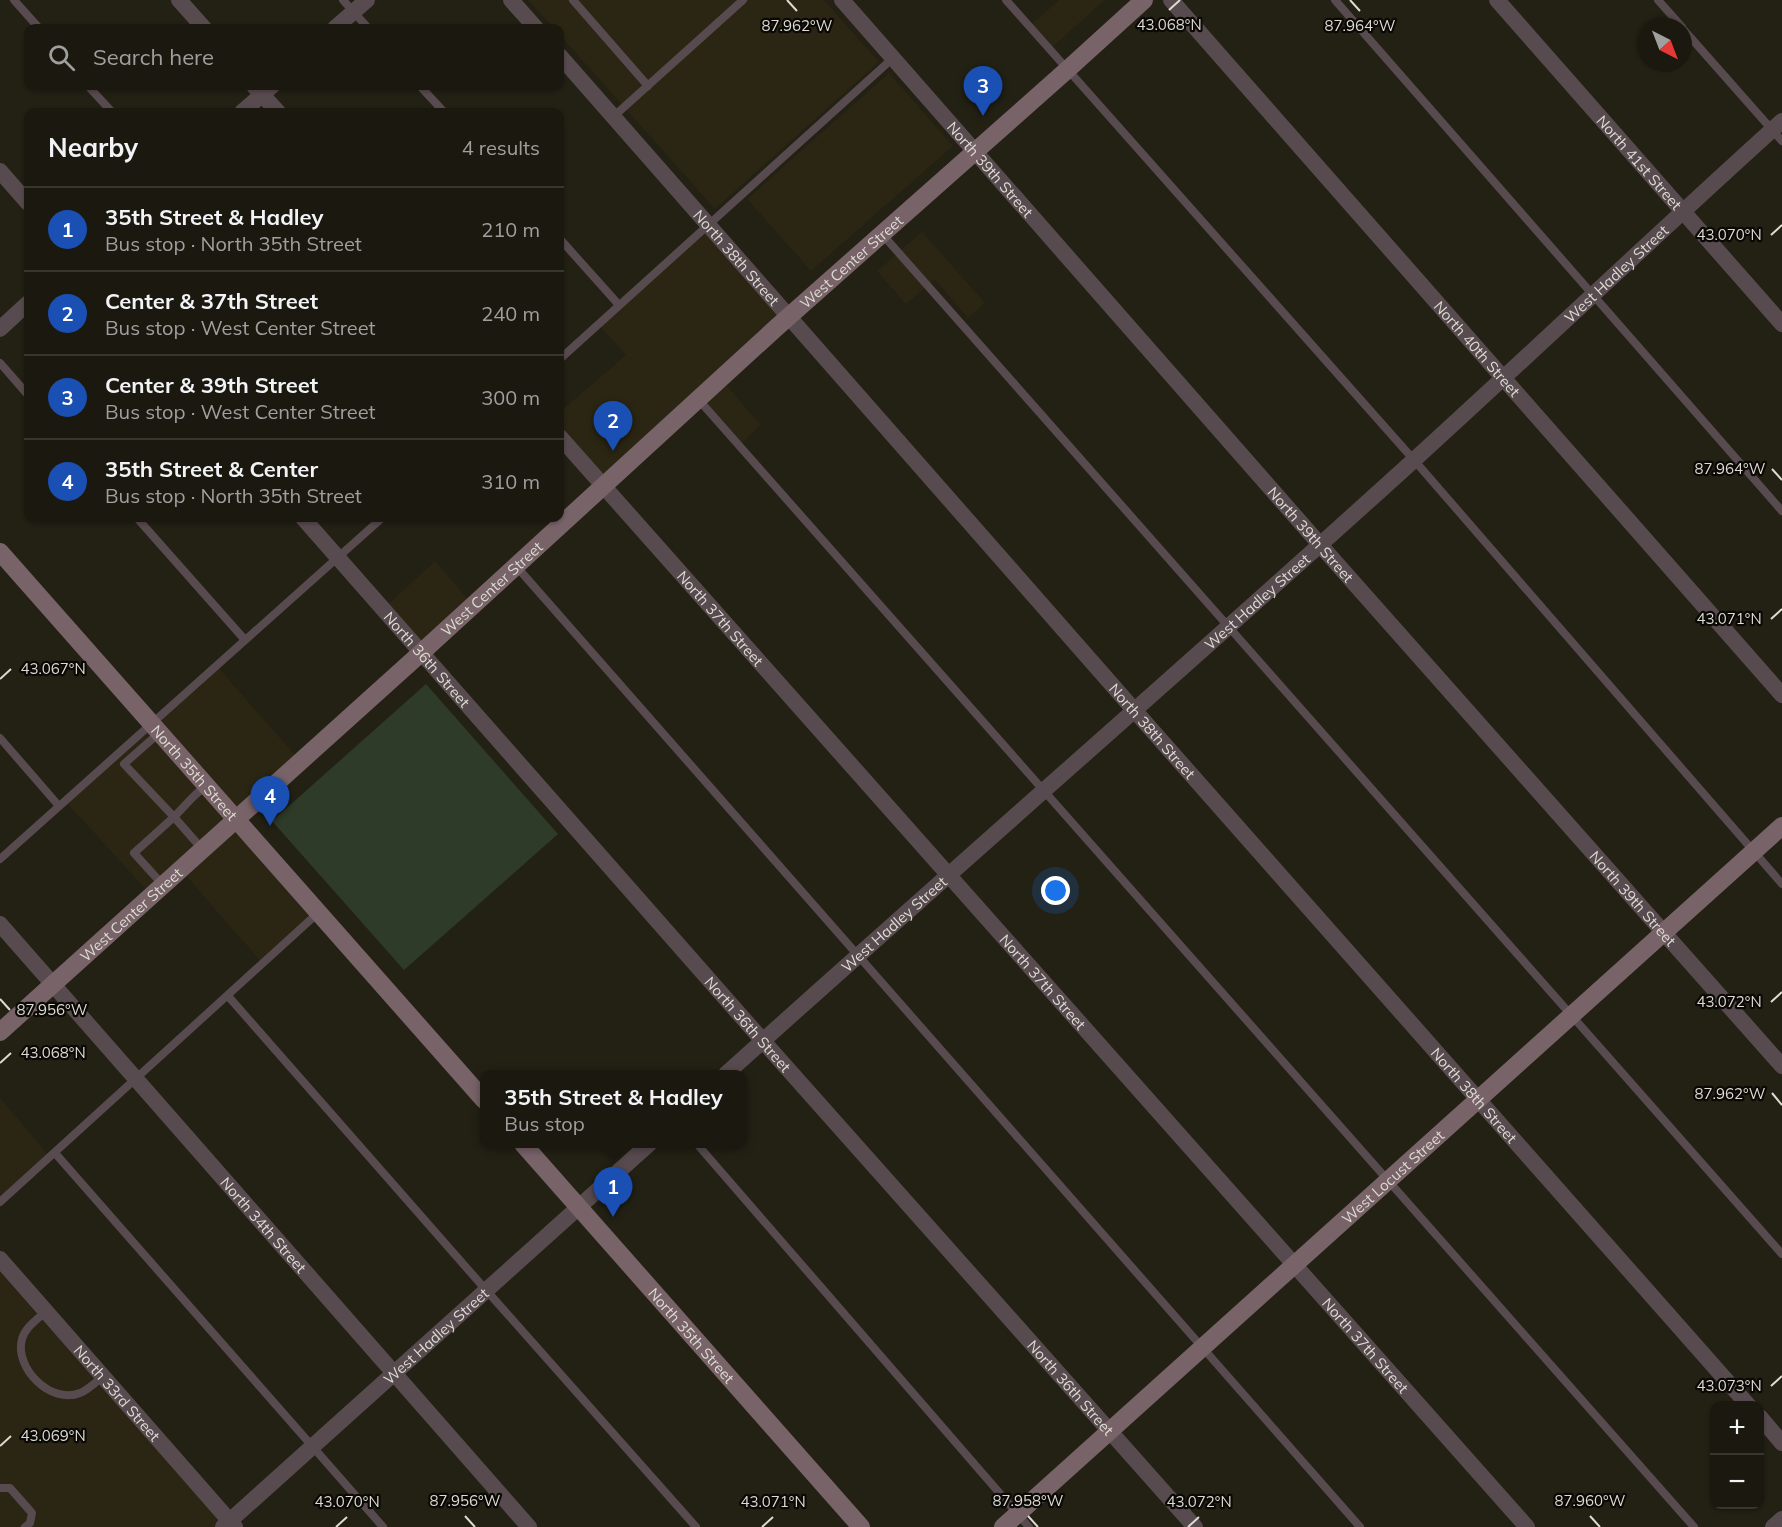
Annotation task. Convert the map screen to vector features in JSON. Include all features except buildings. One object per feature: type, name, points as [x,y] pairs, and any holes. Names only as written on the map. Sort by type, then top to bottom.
[{"type":"street","points":[[179,0],[200,24]]},
{"type":"street","points":[[337,24],[348,6],[367,0]]},
{"type":"street","points":[[511,0],[532,24]]},
{"type":"street","name":"North 39th Street","points":[[842,0],[1320,545],[1782,1065]]},
{"type":"street","name":"West Center Street","points":[[564,522],[789,316],[1144,0]]},
{"type":"street","name":"North 40th Street","points":[[1172,0],[1782,695]]},
{"type":"street","name":"North 41st Street","points":[[1497,0],[1782,324]]},
{"type":"street","name":"North 38th Street","points":[[564,61],[1745,1401]]},
{"type":"street","points":[[246,108],[261,90]]},
{"type":"street","points":[[264,90],[276,108]]},
{"type":"street","name":"West Hadley Street","points":[[730,1070],[1135,711],[1684,213],[1779,130]]},
{"type":"street","points":[[0,171],[24,198]]},
{"type":"street","points":[[0,329],[24,307]]},
{"type":"street","name":"North 37th Street","points":[[564,442],[1527,1527]]},
{"type":"street","name":"North 36th Street","points":[[306,522],[1195,1527]]},
{"type":"street","name":"West Center Street","points":[[0,1032],[564,522]]},
{"type":"street","name":"North 35th Street","points":[[0,552],[480,1095]]},
{"type":"street","name":"West Locust Street","points":[[1002,1527],[1023,1520],[1110,1431],[1782,826]]},
{"type":"street","name":"North 34th Street","points":[[0,924],[529,1527]]},
{"type":"street","name":"North 35th Street","points":[[527,1148],[861,1527]]},
{"type":"street","name":"West Hadley Street","points":[[229,1525],[312,1446],[579,1207],[640,1148]]},
{"type":"street","name":"North 33rd Street","points":[[0,1259],[229,1525]]},
{"type":"street","points":[[1764,1422],[1782,1443]]},
{"type":"street","points":[[1773,1527],[1782,1519]]},
{"type":"lane","points":[[14,0],[35,24]]},
{"type":"lane","points":[[573,0],[648,86]]},
{"type":"lane","points":[[613,117],[743,0]]},
{"type":"lane","points":[[1006,0],[1414,460],[1782,884]]},
{"type":"lane","points":[[1335,0],[1782,511]]},
{"type":"lane","points":[[1658,0],[1673,18]]},
{"type":"lane","points":[[348,6],[364,24]]},
{"type":"lane","points":[[1692,39],[1779,130]]},
{"type":"lane","points":[[564,355],[893,58]]},
{"type":"lane","points":[[92,90],[108,108]]},
{"type":"lane","points":[[424,90],[440,108]]},
{"type":"lane","points":[[882,234],[963,323],[1228,627],[1782,1254]]},
{"type":"lane","points":[[564,243],[619,305]]},
{"type":"lane","points":[[0,363],[24,390]]},
{"type":"lane","points":[[698,399],[1694,1527]]},
{"type":"lane","points":[[141,522],[245,640]]},
{"type":"lane","points":[[0,859],[59,806],[154,728],[245,640],[377,522]]},
{"type":"lane","points":[[516,566],[1360,1527]]},
{"type":"lane","points":[[154,728],[124,764],[203,850]]},
{"type":"lane","points":[[0,738],[59,806]]},
{"type":"lane","points":[[164,885],[134,854],[206,785]]},
{"type":"lane","points":[[0,1202],[319,912]]},
{"type":"lane","points":[[228,996],[696,1527]]},
{"type":"lane","points":[[701,1148],[1023,1520]]},
{"type":"lane","points":[[55,1153],[383,1527]]},
{"type":"lane","points":[[46,1311],[25,1331],[21,1341],[27,1369],[36,1380],[48,1389],[71,1395],[81,1393],[103,1376]]},
{"type":"lane","points":[[0,1488],[10,1488],[32,1513],[30,1523],[25,1527]]},
{"type":"shaded area","points":[[528,0],[824,0],[879,62],[715,209],[564,39],[564,24],[550,24]]},
{"type":"shaded area","points":[[1059,0],[1105,0],[1050,49],[1030,26]]},
{"type":"shaded area","points":[[889,73],[953,146],[811,271],[747,199]]},
{"type":"shaded area","points":[[708,226],[789,316],[721,379],[761,425],[739,445],[698,399],[603,486],[564,442],[564,409],[626,355],[598,324]]},
{"type":"shaded area","points":[[922,232],[985,303],[968,318],[935,279],[906,304],[877,271]]},
{"type":"shaded area","points":[[435,561],[473,605],[422,652],[383,609]]},
{"type":"shaded area","points":[[216,665],[301,762],[238,820],[319,912],[263,964],[181,870],[152,896],[65,801]]},
{"type":"shaded area","points":[[0,1098],[50,1157],[0,1202]]},
{"type":"shaded area","points":[[0,1272],[220,1521],[214,1527],[0,1527]]},
{"type":"green space","points":[[426,684],[558,834],[404,970],[272,821]]},
{"type":"place","name":"Center & 39th Street","points":[[983,116]]},
{"type":"place","name":"Center & 37th Street","points":[[613,451]]},
{"type":"place","name":"35th Street & Center","points":[[270,826]]},
{"type":"place","name":"35th Street & Hadley","points":[[613,1217]]}]
